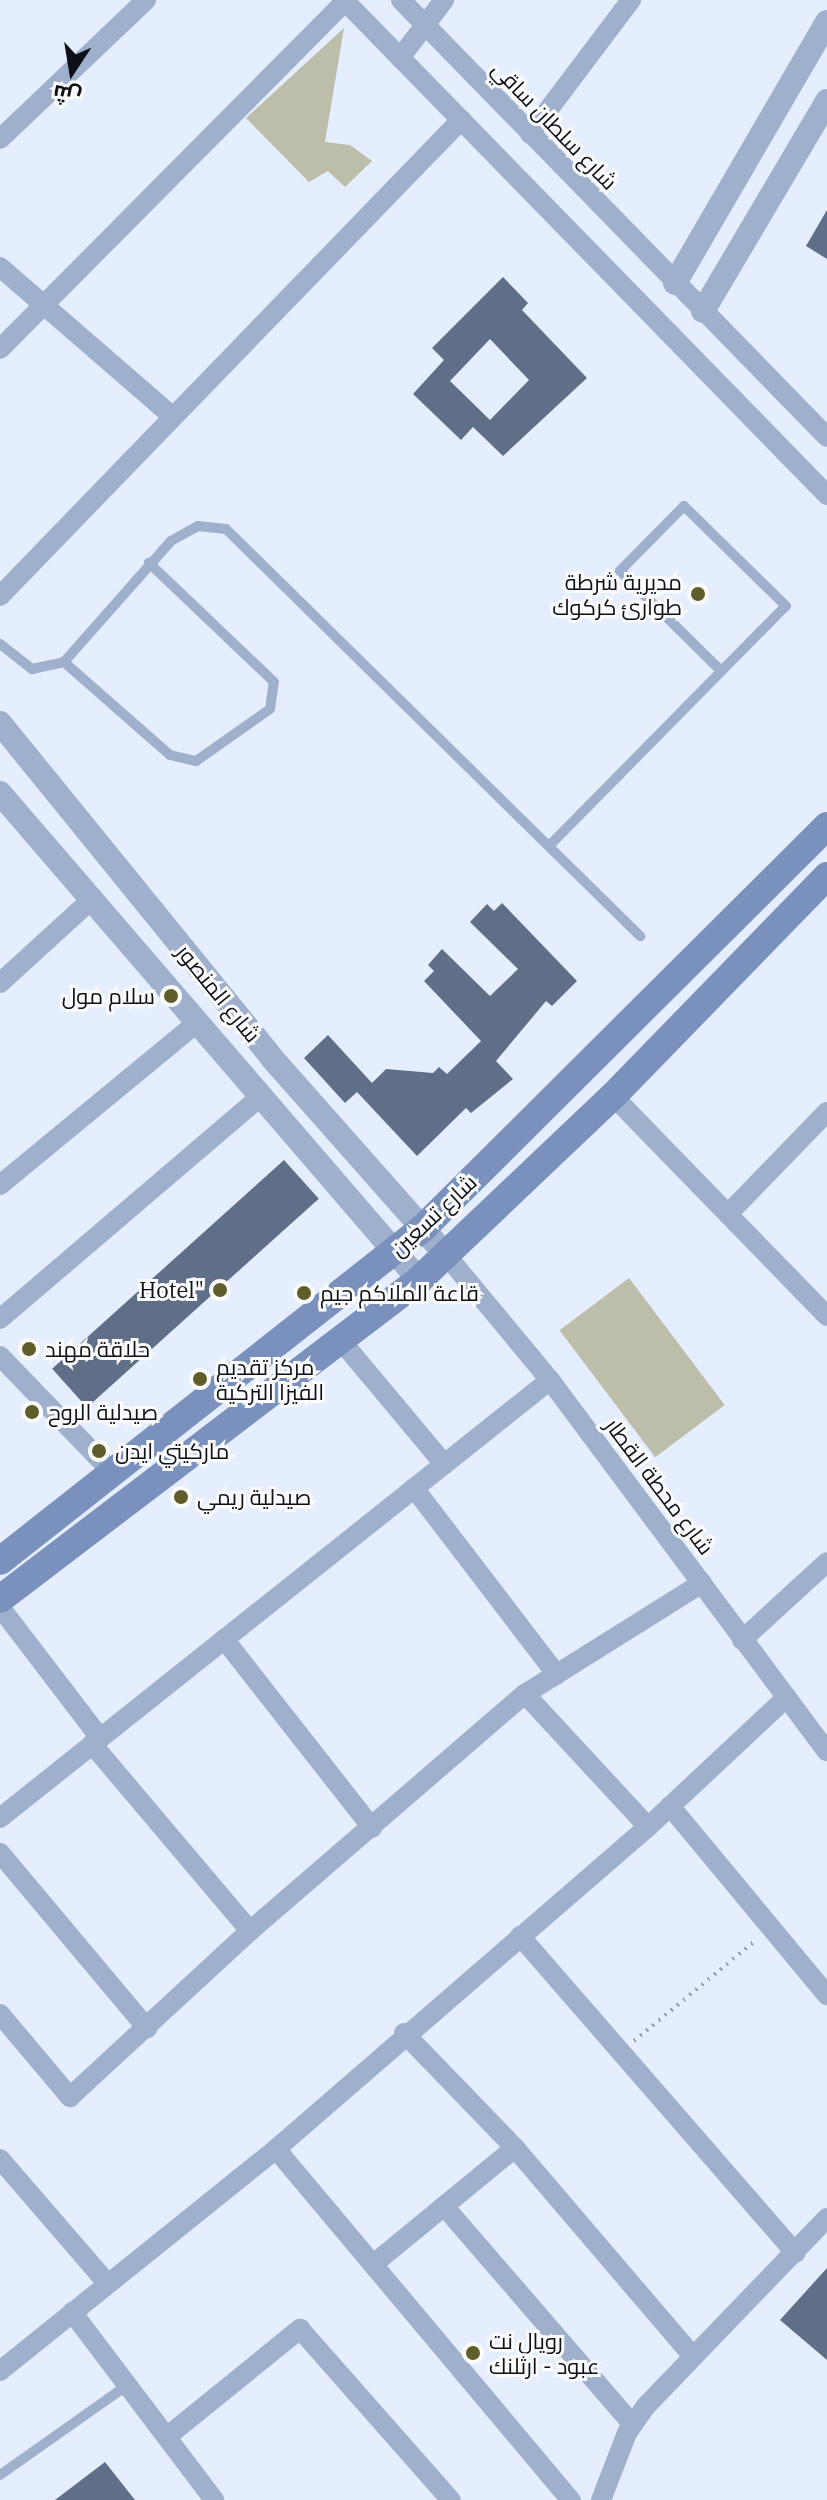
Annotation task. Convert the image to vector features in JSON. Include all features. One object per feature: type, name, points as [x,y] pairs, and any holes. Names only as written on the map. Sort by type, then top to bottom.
[{"type":"main road","name":"شارع تسعين","points":[[0,1561],[423,1228],[827,826]]},
{"type":"main road","name":"شارع تسعين","points":[[0,1599],[343,1343],[447,1256],[613,1096],[827,876]]},
{"type":"street","points":[[0,139],[146,0]]},
{"type":"street","name":"شارع سلطان ساقي","points":[[401,0],[827,437]]},
{"type":"street","points":[[400,58],[444,0]]},
{"type":"street","points":[[530,134],[631,0]]},
{"type":"street","points":[[0,349],[344,1],[827,495]]},
{"type":"street","points":[[675,283],[827,22]]},
{"type":"street","points":[[703,311],[827,101]]},
{"type":"street","points":[[0,596],[171,415],[461,120]]},
{"type":"street","points":[[0,267],[171,415]]},
{"type":"street","name":"شارع المنصور","points":[[0,723],[271,1057],[447,1256]]},
{"type":"street","name":"شارع المنصور","points":[[0,793],[419,1280]]},
{"type":"street","points":[[0,983],[93,898]]},
{"type":"street","points":[[0,1185],[198,1022]]},
{"type":"street","points":[[0,1319],[261,1096]]},
{"type":"street","points":[[613,1096],[827,1316]]},
{"type":"street","points":[[728,1214],[827,1112]]},
{"type":"street","name":"شارع محطة القطار","points":[[447,1256],[550,1380],[827,1751]]},
{"type":"street","points":[[343,1343],[444,1464]]},
{"type":"street","points":[[0,1356],[111,1471]]},
{"type":"street","points":[[0,1818],[550,1380]]},
{"type":"street","points":[[414,1488],[557,1675]]},
{"type":"street","points":[[742,1640],[827,1562]]},
{"type":"street","points":[[0,2014],[70,2097],[250,1931],[525,1694],[702,1583]]},
{"type":"street","points":[[0,1607],[96,1741],[250,1931]]},
{"type":"street","points":[[224,1639],[372,1828]]},
{"type":"street","points":[[525,1694],[648,1827]]},
{"type":"street","points":[[0,2371],[276,2149],[404,2033],[648,1827],[787,1697]]},
{"type":"street","points":[[670,1806],[827,1995]]},
{"type":"street","points":[[0,1853],[147,2028]]},
{"type":"street","points":[[520,1936],[623,2050],[796,2253]]},
{"type":"street","points":[[404,2033],[515,2148],[692,2355]]},
{"type":"street","points":[[376,2262],[515,2148]]},
{"type":"street","points":[[276,2149],[376,2262],[571,2500]]},
{"type":"street","points":[[2,2164],[107,2283]]},
{"type":"street","points":[[444,2206],[633,2425]]},
{"type":"street","points":[[607,2496],[633,2425],[692,2355],[796,2253],[827,2218]]},
{"type":"street","points":[[72,2312],[169,2435],[214,2500]]},
{"type":"street","points":[[169,2435],[300,2329],[451,2500]]},
{"type":"lane","points":[[549,846],[786,606],[684,506],[620,571],[721,671]]},
{"type":"lane","points":[[0,644],[32,669],[64,662],[149,563],[198,526],[226,529],[640,936]]},
{"type":"lane","points":[[64,662],[170,755],[196,761],[270,709],[274,682],[149,563]]},
{"type":"lane","points":[[0,2475],[129,2384]]},
{"type":"path","points":[[623,2050],[694,1985],[771,1929]]},
{"type":"green space","points":[[344,28],[325,142],[350,145],[372,161],[345,187],[328,171],[309,182],[246,118]]},
{"type":"green space","points":[[629,1278],[725,1405],[655,1457],[560,1330]]},
{"type":"building","points":[[827,210],[827,259],[806,246]]},
{"type":"building","points":[[503,277],[528,303],[522,310],[587,378],[503,456],[473,427],[461,440],[413,394],[444,360],[432,348]],"holes":[[[490,339],[529,380],[490,420],[450,381]]]},
{"type":"building","points":[[502,903],[577,981],[552,1006],[546,1001],[496,1061],[513,1079],[471,1113],[466,1108],[417,1156],[357,1092],[345,1103],[304,1058],[328,1035],[372,1083],[386,1069],[433,1073],[439,1067],[447,1074],[481,1041],[424,981],[434,971],[428,965],[442,949],[490,996],[518,969],[470,922],[487,904],[494,911]]},
{"type":"building","points":[[284,1160],[319,1199],[87,1407],[52,1369]]},
{"type":"building","points":[[827,2268],[827,2360],[780,2320]]},
{"type":"building","points":[[105,2462],[135,2500],[55,2500]]},
{"type":"place","name":"مديرية شرطة طوارئ كركوك","points":[[698,594]]},
{"type":"place","name":"سلام مول","points":[[171,996]]},
{"type":"place","name":"Hotel\"","points":[[220,1290]]},
{"type":"place","name":"قاعة الملاكم جيم","points":[[304,1293]]},
{"type":"place","name":"حلاقة مهند","points":[[29,1349]]},
{"type":"place","name":"مركز تقديم الفيزا التركية","points":[[200,1379]]},
{"type":"place","name":"صيدلية الروح","points":[[32,1412]]},
{"type":"place","name":"ماركيتي ايدن","points":[[99,1451]]},
{"type":"place","name":"صيدلية ريمي","points":[[181,1497]]},
{"type":"place","name":"رويال نت عبود - ارثلنك","points":[[473,2353]]}]
